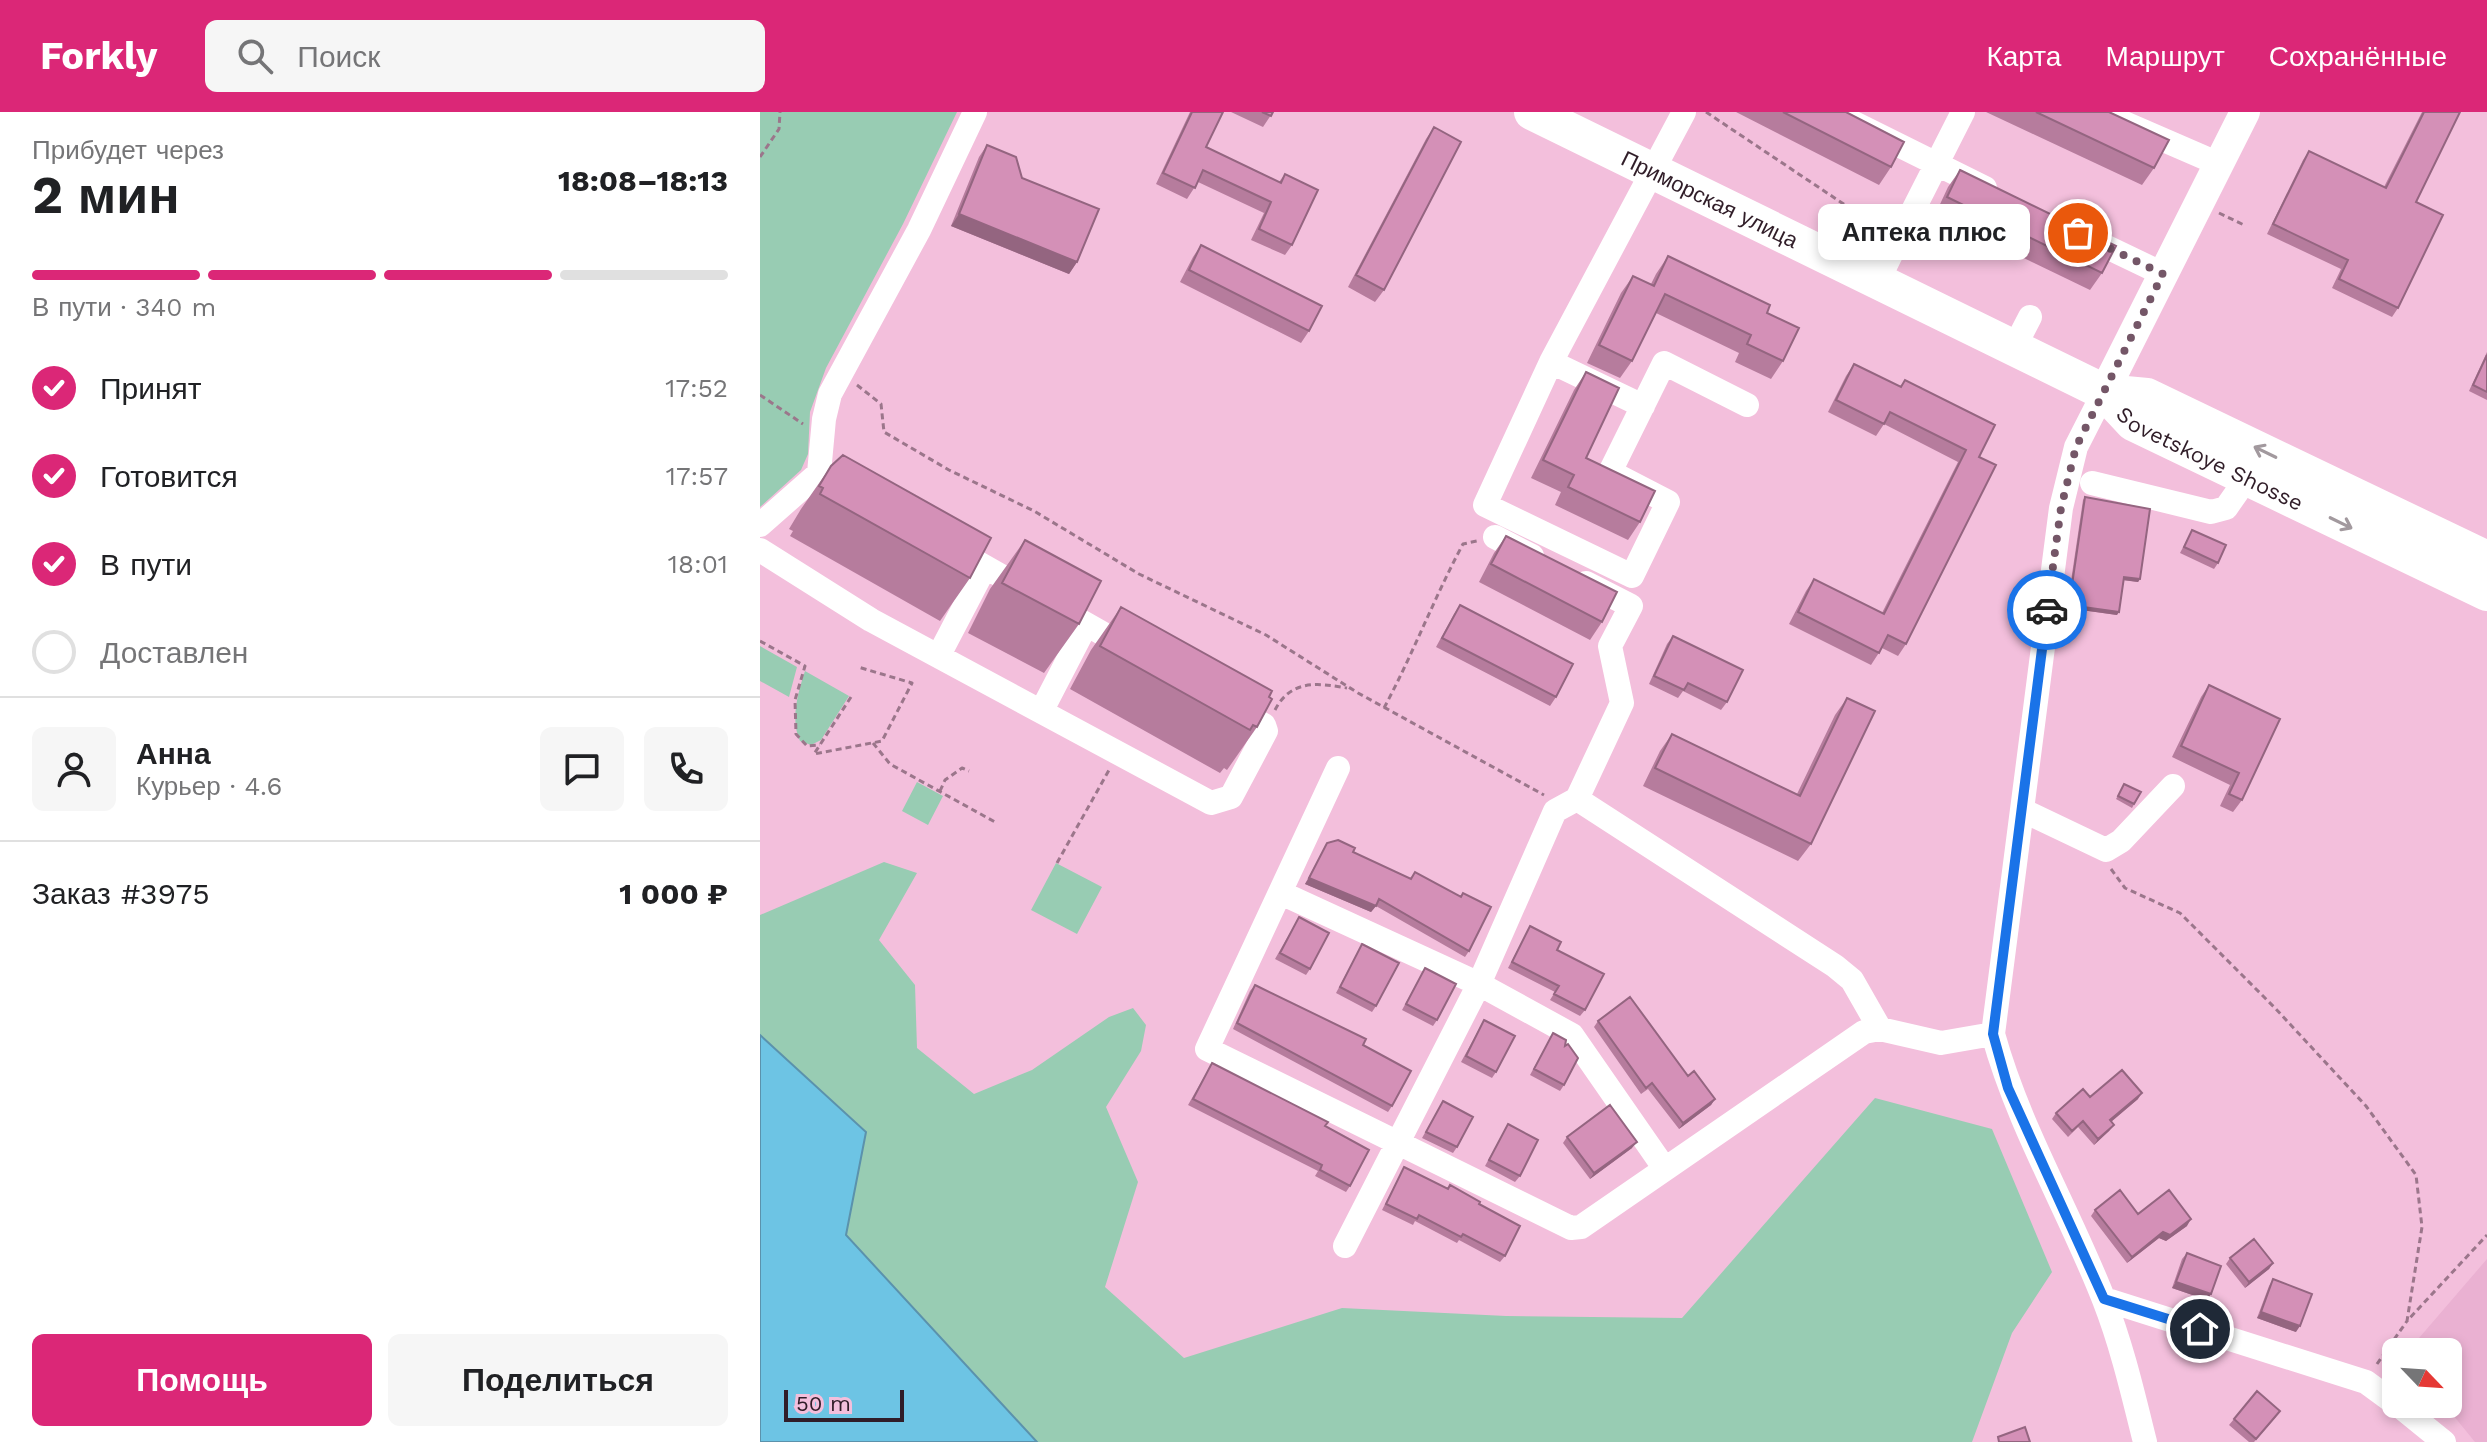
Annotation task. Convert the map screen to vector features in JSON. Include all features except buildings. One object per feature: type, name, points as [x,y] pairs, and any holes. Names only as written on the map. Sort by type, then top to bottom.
[{"type":"highway","name":"Приморская улица","points":[[1532,112],[1878,281],[2022,332],[2104,392]]},
{"type":"highway","name":"Sovetskoye Shosse","points":[[2104,392],[2133,423],[2487,593]]},
{"type":"highway","name":"Sovetskoye Shosse","points":[[2104,392],[2147,396],[2487,559]]},
{"type":"main road","points":[[2104,392],[2245,112]]},
{"type":"street","points":[[760,525],[819,473],[826,405],[919,230],[975,112]]},
{"type":"street","points":[[1684,112],[1551,362],[1485,505],[1632,576],[1668,502],[1610,472],[1664,363],[1747,405]]},
{"type":"street","points":[[1832,112],[2007,199]]},
{"type":"street","points":[[1878,281],[1904,243],[1936,165],[1963,112]]},
{"type":"street","points":[[2099,112],[2219,164]]},
{"type":"street","points":[[2064,226],[2163,274]]},
{"type":"street","points":[[1551,362],[1643,406]]},
{"type":"street","points":[[2104,392],[2076,447],[2061,508],[1993,1034],[2008,1088],[2104,1299],[2126,1362],[2145,1442]]},
{"type":"street","points":[[819,473],[846,488]]},
{"type":"street","points":[[2092,483],[2211,512],[2226,508],[2247,478]]},
{"type":"street","points":[[930,535],[1155,663]]},
{"type":"street","points":[[1345,1246],[1400,1145],[1479,984],[1555,811],[1571,802],[1622,703],[1610,646],[1631,606],[1495,537]]},
{"type":"street","points":[[760,550],[871,620],[1211,803],[1228,800],[1266,727],[1209,694]]},
{"type":"street","points":[[939,655],[985,567]]},
{"type":"street","points":[[1042,710],[1086,625]]},
{"type":"street","points":[[1338,768],[1207,1049],[1571,1228],[1581,1227],[1864,1032],[1880,1029],[1941,1043],[1993,1034]]},
{"type":"street","points":[[2022,810],[2106,850],[2121,841],[2173,786]]},
{"type":"street","points":[[1571,802],[1835,966],[1852,980],[1880,1029]]},
{"type":"street","points":[[1281,893],[1479,984],[1572,1035],[1665,1169]]},
{"type":"street","points":[[2104,1299],[2366,1382],[2382,1394]]},
{"type":"street","points":[[2414,1418],[2444,1442]]},
{"type":"path","points":[[760,157],[779,129],[780,112]]},
{"type":"path","points":[[1706,112],[1904,243]]},
{"type":"path","points":[[2219,213],[2244,225]]},
{"type":"path","points":[[842,372],[881,404],[884,432],[949,470],[1034,511],[1139,574],[1266,635],[1384,708],[1571,802]]},
{"type":"path","points":[[760,395],[822,437]]},
{"type":"path","points":[[1384,708],[1422,636],[1431,604],[1463,544],[1495,537]]},
{"type":"path","points":[[760,641],[805,666],[795,700],[796,734],[807,746],[820,745]]},
{"type":"path","points":[[851,697],[814,754],[882,741],[912,683],[858,667]]},
{"type":"path","points":[[1277,706],[1282,696],[1311,682],[1351,689]]},
{"type":"path","points":[[909,689],[916,693]]},
{"type":"path","points":[[873,743],[890,764],[995,822]]},
{"type":"path","points":[[1057,863],[1119,752]]},
{"type":"path","points":[[939,792],[945,780],[962,768],[969,771]]},
{"type":"path","points":[[2106,850],[2107,864],[2125,888],[2180,913],[2275,1008],[2366,1106],[2416,1175],[2422,1227],[2407,1321]]},
{"type":"path","points":[[2366,1382],[2407,1321],[2487,1235]]},
{"type":"shaded area","points":[[2487,1259],[2487,1442],[2475,1442],[2455,1418],[2462,1418],[2462,1338],[2419,1338]]},
{"type":"green space","points":[[760,112],[957,112],[903,224],[826,368],[810,412],[808,454],[801,470],[760,507]]},
{"type":"green space","points":[[760,646],[797,667],[789,697],[760,681]]},
{"type":"green space","points":[[805,671],[849,696],[821,740],[811,745],[800,741],[795,715]]},
{"type":"green space","points":[[917,782],[943,796],[928,825],[902,811]]},
{"type":"green space","points":[[884,862],[917,873],[879,940],[915,985],[917,1048],[974,1094],[1032,1070],[1109,1017],[1133,1008],[1146,1025],[1141,1051],[1106,1107],[1138,1182],[1105,1287],[1184,1358],[1342,1308],[1506,1316],[1682,1318],[1875,1098],[1992,1129],[2052,1272],[2012,1333],[1972,1442],[1037,1442],[846,1235],[866,1132],[760,1035],[760,915]]},
{"type":"green space","points":[[1056,863],[1102,887],[1077,934],[1031,910]]},
{"type":"water","points":[[760,1035],[866,1132],[846,1235],[1037,1442],[760,1442]]},
{"type":"way so far","points":[[2047,610],[2061,508],[2076,447],[2163,274],[2078,233]]},
{"type":"place","name":"Аптека плюс","points":[[2078,233]]},
{"type":"route","points":[[2047,610],[1999,1010],[1993,1034],[2008,1088],[2104,1299],[2200,1329]]}]
